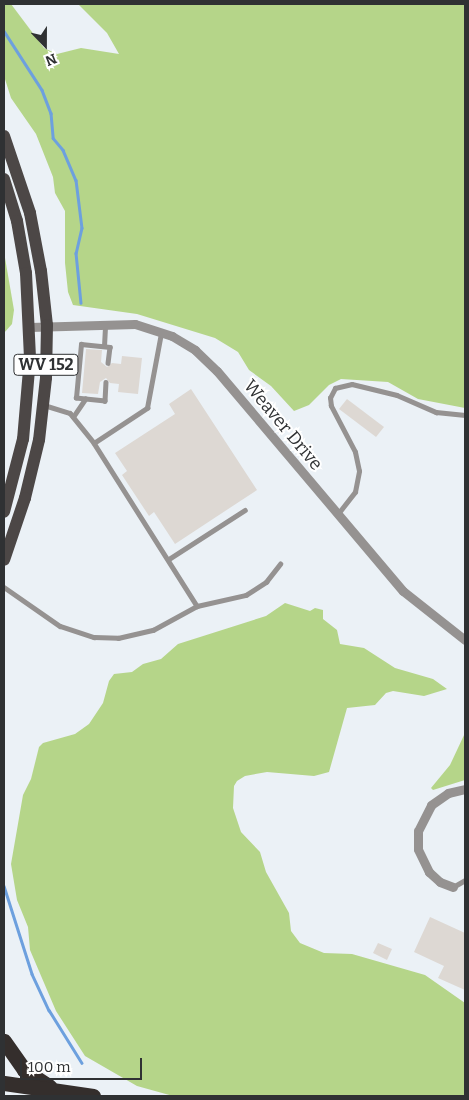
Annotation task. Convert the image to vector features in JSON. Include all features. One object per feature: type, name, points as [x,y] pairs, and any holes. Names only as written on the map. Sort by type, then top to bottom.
[{"type":"highway","points":[[4,1041],[24,1070],[62,1092]]},
{"type":"highway","points":[[4,1083],[93,1096]]},
{"type":"highway","points":[[4,1090],[46,1096]]},
{"type":"main road","name":"WV 152","points":[[4,136],[32,221],[46,325],[44,405],[33,469],[4,560]]},
{"type":"main road","name":"WV 152","points":[[4,179],[22,247],[30,327],[27,411],[18,463],[4,512]]},
{"type":"street","name":"Weaver Drive","points":[[30,327],[106,323],[135,324],[161,331],[182,341],[205,359],[402,591],[465,640]]},
{"type":"street","points":[[453,887],[440,882],[428,872],[418,849],[418,831],[431,805],[448,793],[465,789]]},
{"type":"lane","points":[[104,346],[106,323]]},
{"type":"lane","points":[[94,443],[147,408],[161,331]]},
{"type":"lane","points":[[106,382],[105,401],[76,398],[81,344],[110,346],[108,363]]},
{"type":"lane","points":[[337,516],[355,492],[359,471],[355,452],[331,406],[330,398],[335,388],[344,384],[364,387],[397,395],[436,412],[465,415]]},
{"type":"lane","points":[[73,417],[85,399]]},
{"type":"lane","points":[[44,405],[64,410],[73,417],[94,443],[197,606]]},
{"type":"lane","points":[[169,559],[245,510]]},
{"type":"lane","points":[[4,587],[60,626],[94,637],[118,638],[142,634],[197,606],[251,592],[280,564]]},
{"type":"lane","points":[[453,887],[465,880]]},
{"type":"green space","points":[[4,4],[11,4],[44,48],[57,54],[81,48],[119,54],[107,33],[78,4],[465,4],[465,408],[418,399],[388,382],[341,379],[329,385],[309,405],[294,411],[271,386],[249,370],[238,352],[215,338],[137,314],[73,305],[68,292],[65,263],[65,211],[55,193],[53,177],[36,134],[11,98],[4,76]]},
{"type":"green space","points":[[4,252],[14,310],[12,324],[4,333]]},
{"type":"green space","points":[[285,603],[310,611],[315,608],[323,610],[323,619],[337,630],[340,644],[364,648],[395,668],[433,679],[447,689],[424,696],[393,691],[386,693],[375,705],[347,708],[329,772],[314,776],[267,772],[245,776],[237,781],[234,786],[233,808],[241,832],[260,852],[266,872],[289,913],[291,931],[300,943],[324,953],[352,954],[425,975],[465,1003],[465,1096],[173,1096],[137,1086],[85,1056],[56,1011],[30,950],[28,927],[17,900],[11,864],[23,795],[31,779],[39,747],[43,743],[75,734],[89,724],[103,703],[109,681],[114,674],[132,672],[143,664],[161,659],[178,644],[266,616]]},
{"type":"green space","points":[[465,733],[465,780],[433,790],[431,788],[450,765]]},
{"type":"building","points":[[86,349],[102,350],[101,362],[107,367],[112,363],[121,364],[122,356],[142,358],[138,394],[118,392],[119,384],[110,383],[106,378],[100,382],[98,394],[82,393]]},
{"type":"building","points":[[191,389],[257,490],[175,544],[154,512],[149,516],[122,475],[127,471],[115,453],[175,414],[169,404]]},
{"type":"building","points":[[347,399],[384,427],[376,437],[339,409]]},
{"type":"building","points":[[430,917],[465,933],[465,990],[438,978],[444,966],[414,952]]},
{"type":"building","points":[[378,943],[392,949],[387,960],[373,953]]},
{"type":"waterway","points":[[4,31],[42,90],[51,113],[53,138],[63,150],[76,180],[82,228],[76,253],[81,303]]},
{"type":"waterway","points":[[4,886],[32,974],[49,1010],[82,1063]]}]
